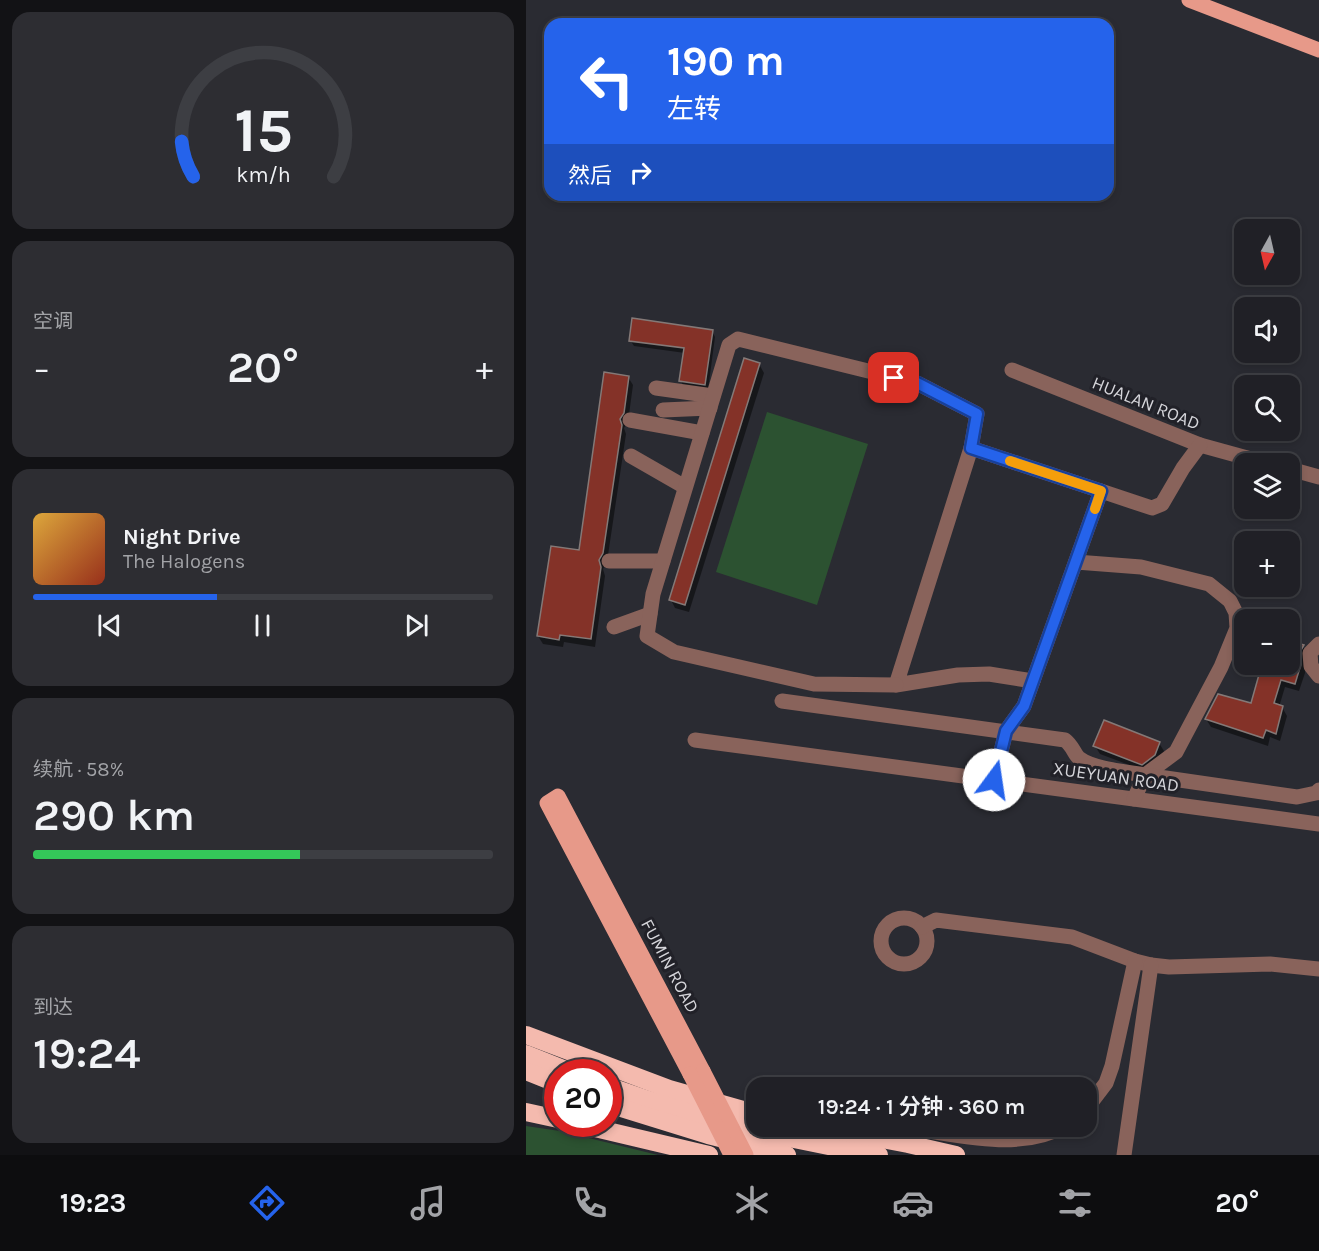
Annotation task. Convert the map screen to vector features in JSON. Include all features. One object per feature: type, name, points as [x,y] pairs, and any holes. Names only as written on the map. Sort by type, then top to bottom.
[{"type":"highway","points":[[526,1025],[587,1059]]},
{"type":"highway","points":[[526,1035],[587,1059]]},
{"type":"highway","points":[[526,1054],[544,1061]]},
{"type":"highway","points":[[526,1071],[544,1078]]},
{"type":"highway","points":[[622,1072],[669,1089],[746,1111]]},
{"type":"highway","points":[[622,1091],[760,1131],[879,1155]]},
{"type":"highway","points":[[622,1108],[708,1136],[787,1155]]},
{"type":"highway","points":[[526,1112],[544,1116]]},
{"type":"highway","points":[[526,1117],[544,1119]]},
{"type":"highway","points":[[622,1134],[709,1155]]},
{"type":"highway","points":[[871,1137],[956,1155]]},
{"type":"main road","points":[[1189,0],[1318,50]]},
{"type":"main road","name":"FUMIN ROAD","points":[[552,800],[696,1073],[746,1155]]},
{"type":"main road","name":"FUMIN ROAD","points":[[696,1073],[731,1155]]},
{"type":"street","points":[[896,685],[971,448],[977,414],[917,383],[738,339],[729,345],[711,402],[653,594],[647,636],[674,652],[814,684],[896,685],[958,675],[989,674],[1033,681]]},
{"type":"street","name":"HUALAN ROAD","points":[[1012,370],[1200,445],[1234,454]]},
{"type":"street","points":[[656,388],[711,402]]},
{"type":"street","points":[[663,410],[711,402]]},
{"type":"street","points":[[630,420],[702,433]]},
{"type":"street","points":[[971,448],[1152,507],[1162,504],[1183,468],[1200,445]]},
{"type":"street","points":[[631,456],[685,487]]},
{"type":"street","points":[[1300,472],[1318,477]]},
{"type":"street","points":[[994,780],[1006,731],[1024,706],[1101,491]]},
{"type":"street","points":[[609,561],[663,561]]},
{"type":"street","points":[[1076,562],[1141,567],[1209,584],[1230,601],[1236,613],[1237,628],[1221,667],[1176,752],[1145,775],[1134,800]]},
{"type":"street","points":[[614,627],[650,614]]},
{"type":"street","points":[[1318,644],[1310,653],[1311,666],[1318,676]]},
{"type":"street","points":[[782,700],[1065,740],[1072,746],[1078,757],[1090,764],[1145,775],[1297,797],[1316,793],[1318,790]]},
{"type":"street","name":"XUEYUAN ROAD","points":[[695,740],[1318,824]]},
{"type":"street","points":[[922,927],[936,920],[1072,937],[1135,961],[1169,967],[1270,964],[1318,969]]},
{"type":"street","points":[[1097,1095],[1106,1083],[1112,1066],[1135,961]]},
{"type":"street","points":[[1124,1155],[1151,965]]},
{"type":"street","points":[[979,1137],[1015,1140],[1037,1137]]},
{"type":"green space","points":[[767,412],[868,444],[817,605],[716,572]]},
{"type":"green space","points":[[526,1126],[544,1129],[544,1137],[584,1137],[658,1155],[526,1155]]},
{"type":"building","points":[[632,318],[713,330],[705,385],[679,381],[684,348],[629,341]]},
{"type":"building","points":[[744,358],[760,363],[685,605],[669,600]]},
{"type":"building","points":[[604,372],[629,376],[624,413],[620,419],[622,425],[603,553],[599,560],[601,567],[591,639],[560,635],[559,640],[537,636],[551,546],[579,550]]},
{"type":"building","points":[[1300,644],[1304,645],[1301,650],[1300,667]]},
{"type":"building","points":[[1259,675],[1298,675],[1295,684],[1281,680],[1274,703],[1283,706],[1276,734],[1266,730],[1263,738],[1205,719],[1218,694],[1251,703]]},
{"type":"building","points":[[1104,720],[1160,742],[1155,755],[1142,765],[1093,746]]},
{"type":"slow traffic","points":[[1010,461],[1101,491],[1095,509]]},
{"type":"route","points":[[894,378],[917,383],[977,414],[971,448],[1101,491],[1024,706],[1006,731],[994,780]]}]
